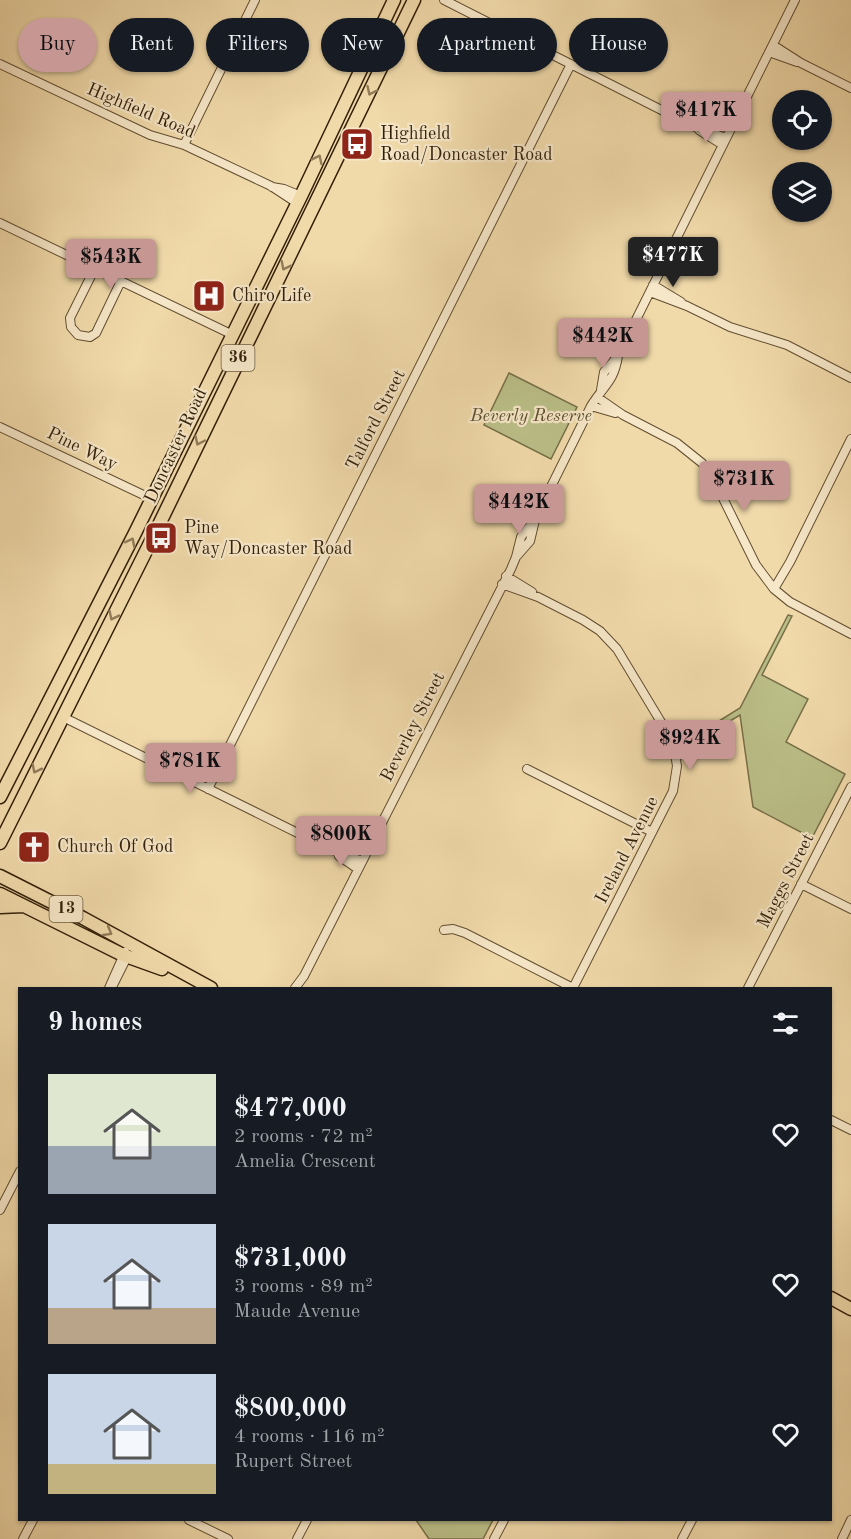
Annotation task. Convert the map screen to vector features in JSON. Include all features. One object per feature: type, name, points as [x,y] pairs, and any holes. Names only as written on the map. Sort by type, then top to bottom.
[{"type":"main road","name":"Doncaster Road","points":[[0,797],[152,500],[394,0]]},
{"type":"main road","name":"Doncaster Road","points":[[0,843],[315,207],[414,0]]},
{"type":"main road","points":[[299,200],[315,207]]},
{"type":"main road","name":"13","points":[[0,876],[83,918],[127,952]]},
{"type":"main road","name":"13","points":[[0,894],[209,987]]},
{"type":"main road","points":[[0,907],[24,906]]},
{"type":"main road","points":[[832,1298],[851,1308]]},
{"type":"street","points":[[184,145],[255,0]]},
{"type":"street","points":[[444,0],[569,63]]},
{"type":"street","name":"Beverley Street","points":[[300,987],[504,580],[516,557],[530,542],[535,519],[591,406],[614,376],[618,356],[795,0]]},
{"type":"street","points":[[771,48],[851,88]]},
{"type":"street","name":"Highfield Road","points":[[0,64],[150,135],[184,145],[271,186],[284,189],[299,200]]},
{"type":"street","name":"Talford Street","points":[[208,789],[569,68]]},
{"type":"street","points":[[587,72],[725,142]]},
{"type":"street","points":[[0,223],[233,335]]},
{"type":"street","points":[[95,268],[70,318],[71,327],[78,335],[90,337],[96,333],[121,281]]},
{"type":"street","points":[[651,288],[730,327],[787,345],[851,378]]},
{"type":"street","points":[[599,393],[622,415]]},
{"type":"street","points":[[591,406],[622,415],[676,443],[702,463],[713,478],[756,565],[774,589],[790,602],[851,634]]},
{"type":"street","name":"Pine Way","points":[[0,426],[152,500]]},
{"type":"street","points":[[774,589],[790,562],[851,439]]},
{"type":"street","name":"Ireland Avenue","points":[[504,580],[583,620],[610,641],[669,734],[677,759],[676,782],[574,987]]},
{"type":"street","points":[[63,717],[328,848],[362,861]]},
{"type":"street","points":[[526,769],[652,832]]},
{"type":"street","name":"Maggs Street","points":[[749,987],[851,786]]},
{"type":"street","points":[[328,848],[358,869]]},
{"type":"street","points":[[801,884],[851,909]]},
{"type":"street","points":[[444,930],[465,933],[571,987]]},
{"type":"street","points":[[110,987],[127,952]]},
{"type":"street","name":"Beverley Street","points":[[296,987],[304,976]]},
{"type":"street","points":[[832,1120],[851,1130]]},
{"type":"street","points":[[0,1210],[18,1175]]},
{"type":"street","points":[[842,1539],[851,1520]]},
{"type":"street","points":[[23,1539],[32,1521]]},
{"type":"street","points":[[191,1521],[228,1539]]},
{"type":"street","points":[[297,1539],[306,1521]]},
{"type":"street","points":[[494,1539],[503,1521]]},
{"type":"street","points":[[682,1539],[691,1521]]},
{"type":"green space","name":"Beverly Reserve","points":[[509,373],[577,407],[551,459],[484,425]]},
{"type":"green space","points":[[788,615],[792,616],[762,675],[808,699],[786,742],[845,774],[812,838],[753,807],[740,715],[686,747],[685,742],[740,708]]},
{"type":"green space","points":[[417,1521],[492,1521],[483,1539],[429,1539]]},
{"type":"place","name":"Highfield Road/Doncaster Road","points":[[357,144]]},
{"type":"place","name":"Chiro Life","points":[[209,296]]},
{"type":"place","name":"Pine Way/Doncaster Road","points":[[161,538]]},
{"type":"place","name":"Church Of God","points":[[34,847]]}]
